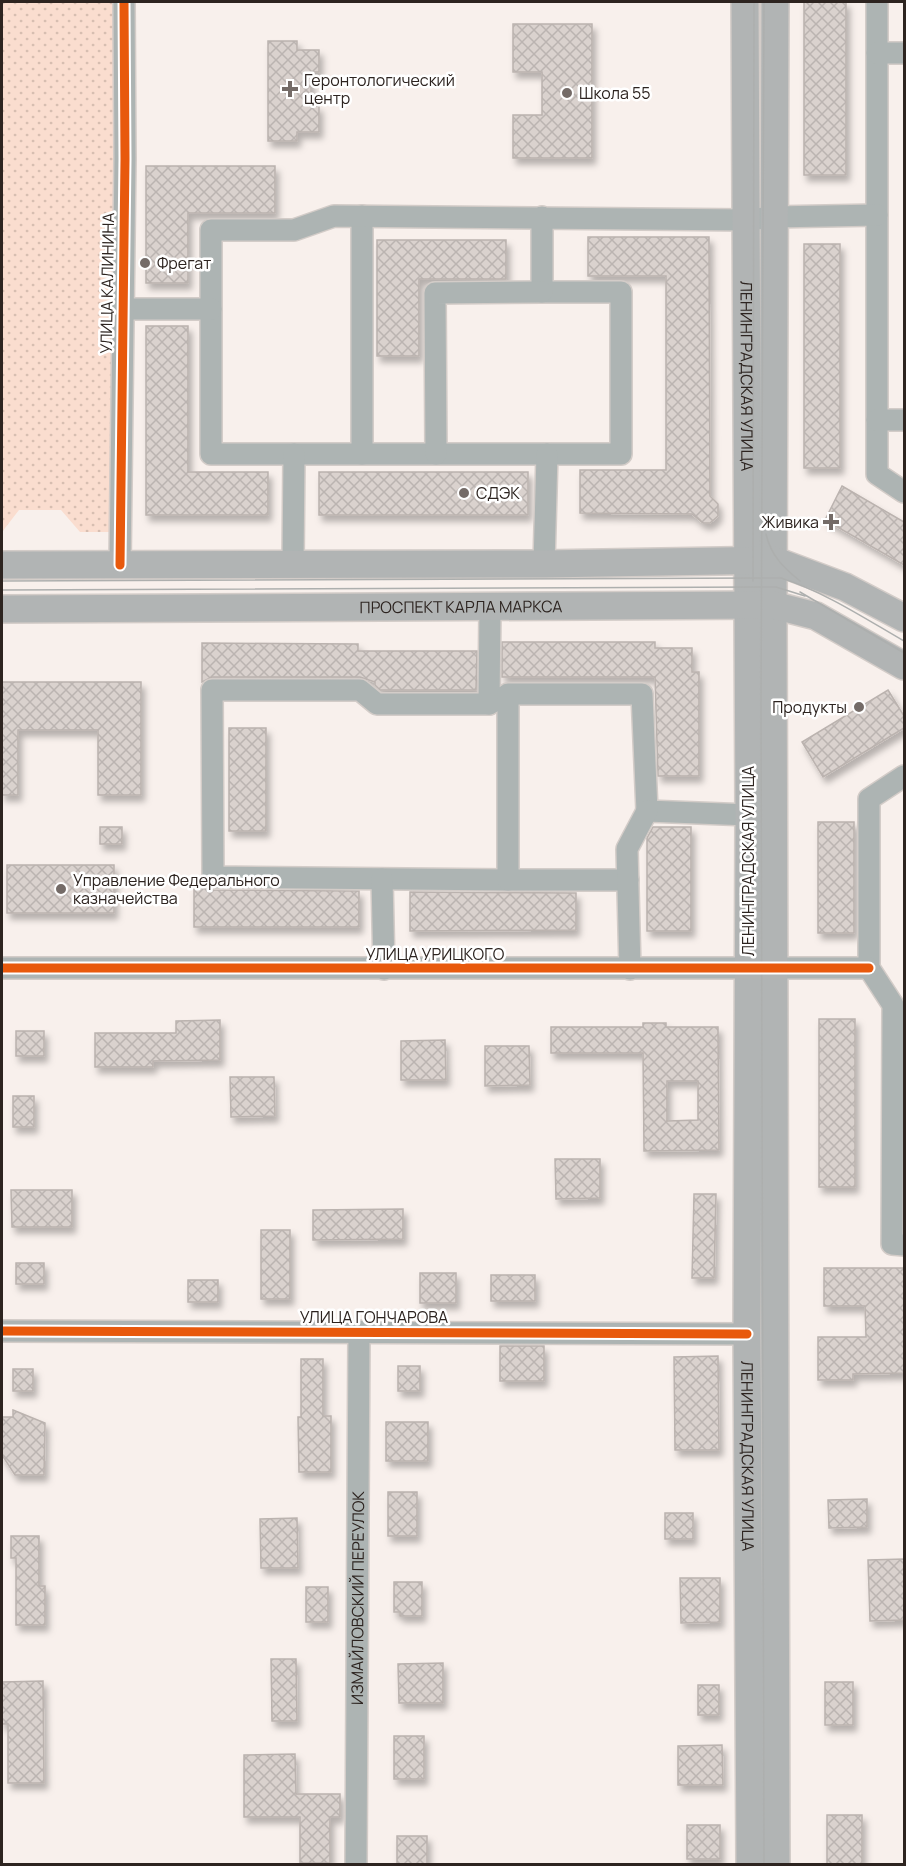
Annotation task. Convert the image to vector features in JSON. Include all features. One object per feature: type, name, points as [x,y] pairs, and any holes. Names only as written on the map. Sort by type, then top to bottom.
[{"type":"main road","name":"ЛЕНИНГРАДСКАЯ УЛИЦА","points":[[745,2],[746,219],[760,560],[773,604],[776,1864]]},
{"type":"main road","name":"ЛЕНИНГРАДСКАЯ УЛИЦА","points":[[750,1864],[747,604],[760,560],[774,217],[775,2]]},
{"type":"main road","points":[[2,565],[544,564],[760,560],[845,587],[904,618]]},
{"type":"main road","name":"ПРОСПЕКТ КАРЛА МАРКСА","points":[[2,609],[773,604],[816,616],[904,666]]},
{"type":"street","name":"УЛИЦА КАЛИНИНА","points":[[120,565],[124,2]]},
{"type":"street","points":[[877,2],[877,474],[904,492]]},
{"type":"street","points":[[877,53],[904,53]]},
{"type":"street","points":[[436,454],[435,293],[621,292],[621,454],[436,454],[362,454],[294,454],[211,454],[211,230],[294,230],[334,216],[746,219],[877,215]]},
{"type":"street","points":[[362,216],[362,454]]},
{"type":"street","points":[[542,217],[542,292]]},
{"type":"street","points":[[122,309],[211,309]]},
{"type":"street","points":[[877,420],[904,420]]},
{"type":"street","points":[[293,564],[294,454]]},
{"type":"street","points":[[544,564],[547,454]]},
{"type":"street","points":[[489,607],[489,704]]},
{"type":"street","points":[[628,880],[213,877],[212,690],[360,690],[377,704],[489,704],[508,694],[642,694],[647,811],[627,849],[628,880],[630,969]]},
{"type":"street","points":[[508,694],[508,880]]},
{"type":"street","points":[[904,777],[868,800],[868,969],[899,1005],[899,1075],[892,1244],[904,1245]]},
{"type":"street","points":[[647,811],[749,815]]},
{"type":"street","points":[[382,879],[384,969]]},
{"type":"street","name":"УЛИЦА УРИЦКОГО","points":[[2,968],[868,969]]},
{"type":"street","name":"УЛИЦА ГОНЧАРОВА","points":[[2,1331],[747,1334]]},
{"type":"street","name":"ИЗМАЙЛОВСКИЙ ПЕРЕУЛОК","points":[[356,1864],[359,1331]]},
{"type":"shaded area","points":[[2,2],[117,2],[117,532],[80,532],[61,510],[19,510],[2,532]]},
{"type":"building","points":[[804,2],[846,2],[846,175],[804,175]]},
{"type":"building","name":"Школа 55","points":[[513,24],[592,24],[592,158],[513,158],[513,115],[542,115],[542,72],[513,72]]},
{"type":"building","name":"Геронтологический центр","points":[[268,41],[297,41],[297,50],[319,50],[319,72],[311,72],[311,106],[319,106],[319,132],[297,132],[297,141],[268,141]]},
{"type":"building","points":[[146,166],[275,166],[275,213],[188,213],[188,283],[146,283]]},
{"type":"building","points":[[588,237],[709,237],[710,496],[718,504],[718,516],[710,523],[703,523],[692,514],[580,513],[580,470],[666,470],[666,276],[588,276]]},
{"type":"building","points":[[377,240],[506,240],[506,279],[419,279],[419,356],[377,356]]},
{"type":"building","points":[[804,244],[840,244],[840,468],[804,468]]},
{"type":"building","points":[[146,326],[188,326],[188,472],[268,472],[268,515],[146,515]]},
{"type":"building","points":[[319,472],[528,472],[528,515],[319,515]]},
{"type":"building","points":[[842,486],[904,522],[904,565],[825,520]]},
{"type":"building","points":[[502,642],[655,642],[655,648],[692,648],[692,672],[699,672],[699,776],[658,776],[655,677],[502,677]]},
{"type":"building","points":[[202,643],[358,644],[358,651],[477,651],[476,690],[380,690],[375,682],[360,677],[212,677],[202,682]]},
{"type":"building","points":[[2,682],[141,682],[141,795],[98,795],[98,730],[18,730],[18,795],[2,795]]},
{"type":"building","points":[[888,690],[904,716],[904,728],[823,777],[802,742]]},
{"type":"building","points":[[229,728],[266,728],[266,831],[229,831]]},
{"type":"building","points":[[818,822],[854,822],[854,933],[818,933]]},
{"type":"building","points":[[100,827],[122,827],[122,844],[100,844]]},
{"type":"building","points":[[653,827],[691,827],[691,931],[647,931],[647,838]]},
{"type":"building","name":"Управление Федерального казначейства","points":[[7,865],[114,865],[114,913],[7,913]]},
{"type":"building","points":[[194,887],[206,887],[213,890],[359,891],[359,927],[194,927]]},
{"type":"building","points":[[410,892],[576,893],[576,930],[410,931]]},
{"type":"building","points":[[819,1019],[855,1019],[855,1187],[819,1187]]},
{"type":"building","points":[[220,1020],[220,1060],[153,1061],[153,1067],[95,1067],[95,1033],[176,1033],[176,1021]]},
{"type":"building","points":[[643,1023],[666,1023],[666,1027],[718,1027],[719,1150],[644,1151],[643,1053],[551,1053],[551,1027],[643,1027]],"holes":[[[667,1081],[698,1081],[698,1120],[667,1121]]]},
{"type":"building","points":[[16,1031],[44,1031],[44,1056],[16,1056]]},
{"type":"building","points":[[445,1040],[446,1080],[401,1080],[401,1041]]},
{"type":"building","points":[[485,1046],[529,1046],[530,1085],[485,1086]]},
{"type":"building","points":[[230,1077],[274,1077],[275,1116],[231,1117]]},
{"type":"building","points":[[13,1096],[34,1096],[34,1127],[13,1127]]},
{"type":"building","points":[[555,1159],[600,1159],[600,1198],[556,1199]]},
{"type":"building","points":[[11,1190],[72,1190],[72,1227],[12,1227]]},
{"type":"building","points":[[694,1194],[716,1194],[714,1278],[692,1278]]},
{"type":"building","points":[[403,1209],[403,1239],[313,1240],[313,1210]]},
{"type":"building","points":[[261,1230],[290,1230],[290,1299],[261,1299]]},
{"type":"building","points":[[16,1263],[44,1263],[44,1284],[16,1284]]},
{"type":"building","points":[[824,1268],[904,1268],[904,1373],[853,1374],[853,1380],[818,1380],[818,1337],[866,1337],[865,1306],[824,1306]]},
{"type":"building","points":[[420,1273],[456,1273],[456,1303],[420,1303]]},
{"type":"building","points":[[491,1275],[535,1275],[535,1301],[491,1301]]},
{"type":"building","points":[[188,1280],[218,1280],[218,1302],[188,1302]]},
{"type":"building","points":[[500,1346],[544,1346],[544,1381],[500,1381]]},
{"type":"building","points":[[718,1356],[719,1450],[675,1450],[674,1357]]},
{"type":"building","points":[[301,1359],[323,1359],[323,1416],[331,1416],[331,1472],[299,1472],[298,1417],[301,1417]]},
{"type":"building","points":[[398,1366],[420,1366],[420,1391],[398,1391]]},
{"type":"building","points":[[13,1369],[33,1369],[33,1391],[13,1391]]},
{"type":"building","points":[[13,1410],[45,1423],[44,1475],[15,1475],[2,1455],[2,1417],[13,1417]]},
{"type":"building","points":[[386,1422],[428,1422],[428,1461],[386,1461]]},
{"type":"building","points":[[388,1492],[417,1492],[417,1536],[388,1536]]},
{"type":"building","points":[[867,1499],[867,1527],[829,1528],[828,1500]]},
{"type":"building","points":[[665,1513],[693,1513],[693,1539],[665,1539]]},
{"type":"building","points":[[297,1518],[298,1568],[261,1568],[260,1519]]},
{"type":"building","points":[[11,1536],[39,1536],[39,1586],[45,1586],[45,1625],[16,1625],[16,1558],[11,1558]]},
{"type":"building","points":[[904,1559],[904,1620],[870,1621],[868,1560]]},
{"type":"building","points":[[680,1578],[720,1578],[720,1622],[681,1623]]},
{"type":"building","points":[[394,1582],[422,1582],[422,1616],[400,1616],[400,1612],[394,1612]]},
{"type":"building","points":[[306,1587],[328,1587],[328,1622],[306,1622]]},
{"type":"building","points":[[271,1659],[296,1659],[297,1721],[272,1721]]},
{"type":"building","points":[[443,1663],[443,1703],[399,1703],[398,1664]]},
{"type":"building","points":[[43,1681],[44,1783],[8,1783],[8,1724],[2,1724],[2,1682]]},
{"type":"building","points":[[825,1682],[853,1682],[853,1725],[825,1725]]},
{"type":"building","points":[[698,1685],[719,1685],[719,1715],[698,1715]]},
{"type":"building","points":[[394,1736],[424,1736],[424,1779],[394,1779]]},
{"type":"building","points":[[722,1745],[723,1785],[678,1785],[678,1746]]},
{"type":"building","points":[[295,1754],[296,1794],[340,1794],[340,1817],[330,1817],[330,1863],[300,1863],[300,1817],[244,1817],[244,1755]]},
{"type":"building","points":[[827,1815],[862,1815],[862,1864],[827,1864]]},
{"type":"building","points":[[687,1825],[720,1825],[720,1859],[687,1859]]},
{"type":"building","points":[[397,1836],[427,1836],[427,1864],[397,1864]]},
{"type":"tram line","points":[[753,581],[754,2]]},
{"type":"tram line","points":[[764,2],[761,702],[764,1864]]},
{"type":"tram line","points":[[766,534],[771,549],[779,561],[800,581]]},
{"type":"tram line","points":[[2,581],[781,578],[829,598],[904,641]]},
{"type":"tram line","points":[[2,590],[776,587],[805,596]]},
{"type":"tram line","points":[[800,592],[904,653]]},
{"type":"cycle path","points":[[120,565],[125,159],[124,2]]},
{"type":"cycle path","points":[[2,968],[869,968]]},
{"type":"cycle path","points":[[2,1331],[747,1334]]},
{"type":"place","name":"Геронтологический центр","points":[[290,89]]},
{"type":"place","name":"Школа 55","points":[[567,93]]},
{"type":"place","name":"Фрегат","points":[[145,263]]},
{"type":"place","name":"СДЭК","points":[[464,493]]},
{"type":"place","name":"Живика","points":[[831,522]]},
{"type":"place","name":"Продукты","points":[[859,707]]},
{"type":"place","name":"Управление Федерального казначейства","points":[[61,889]]}]
